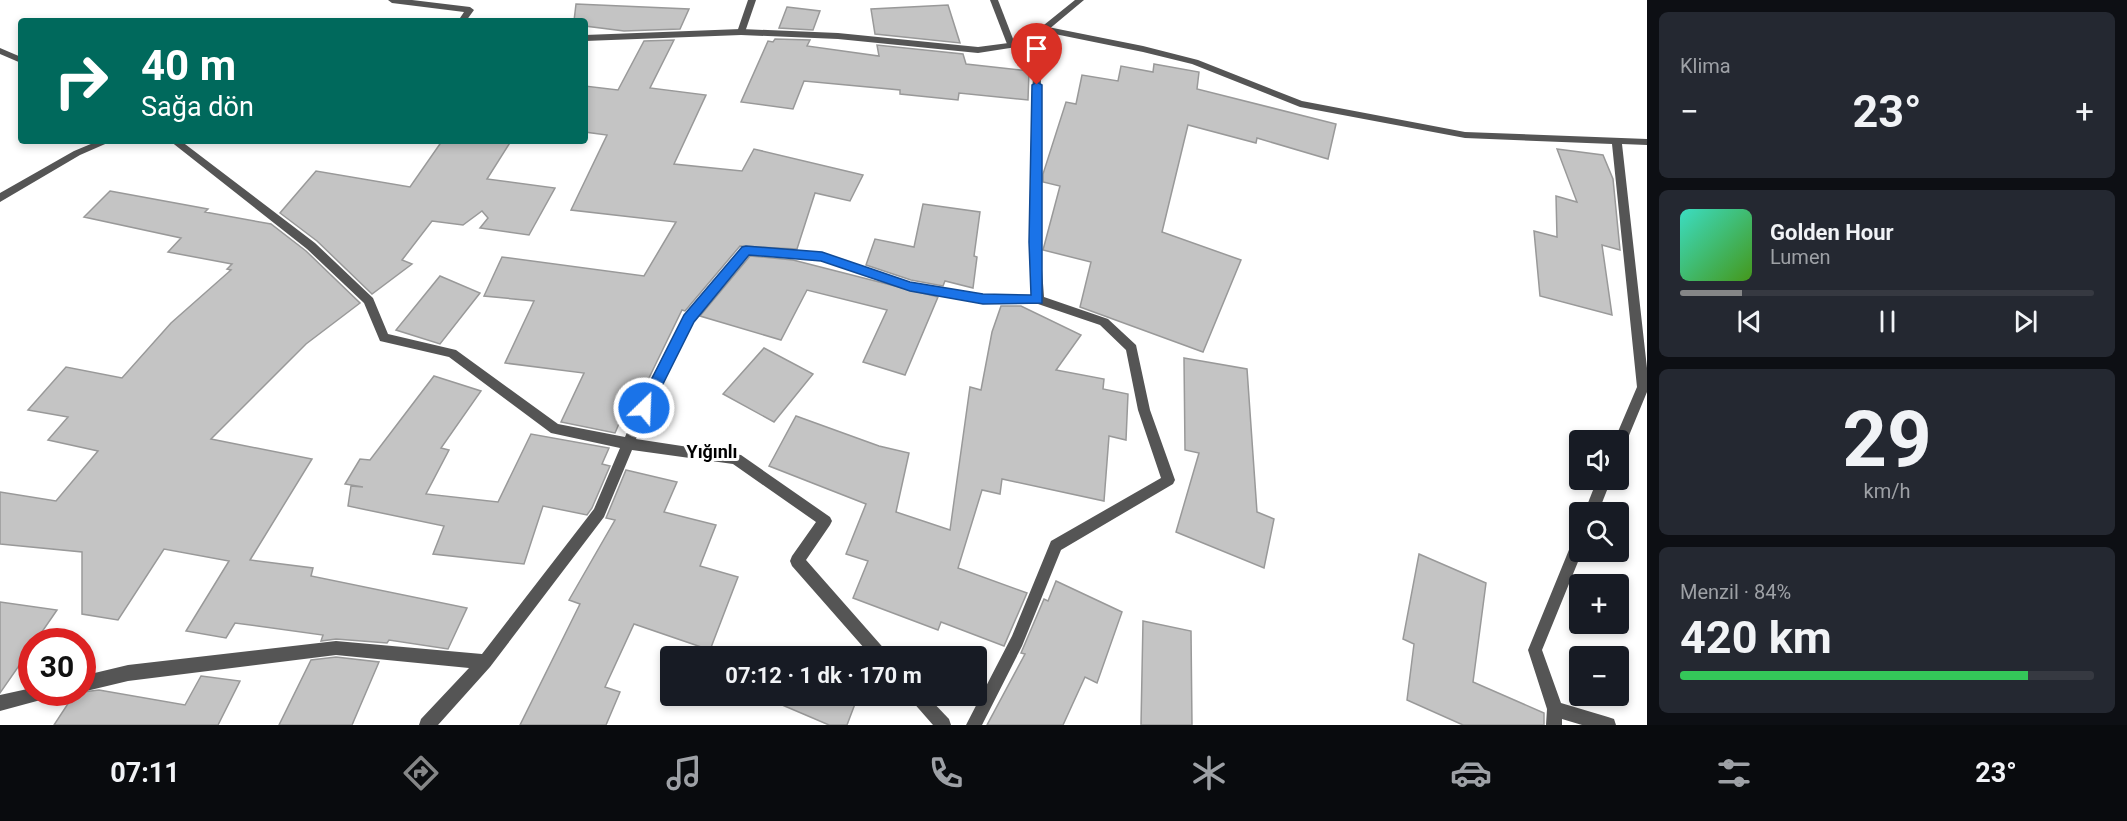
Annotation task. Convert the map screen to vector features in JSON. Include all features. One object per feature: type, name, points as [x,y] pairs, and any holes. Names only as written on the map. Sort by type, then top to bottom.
[{"type":"street","points":[[392,0],[470,10],[464,18]]},
{"type":"street","points":[[741,32],[752,0]]},
{"type":"street","points":[[994,0],[1011,44]]},
{"type":"street","points":[[588,38],[741,32],[838,36],[978,51],[1027,43],[1080,0]]},
{"type":"street","points":[[1044,29],[1143,48],[1195,62],[1300,104],[1465,135],[1647,142]]},
{"type":"street","points":[[1027,43],[1037,62],[1035,242],[1038,300]]},
{"type":"street","points":[[0,51],[18,59]]},
{"type":"street","points":[[1617,142],[1643,387],[1625,430]]},
{"type":"street","points":[[0,198],[77,153],[100,144]]},
{"type":"street","points":[[179,144],[319,254],[369,301],[384,338],[452,353],[555,429],[630,444],[736,459],[825,521],[797,561],[872,646]]},
{"type":"street","points":[[427,725],[485,662],[599,513],[651,390],[689,318],[746,250],[822,257],[910,286],[941,292],[983,299],[1038,300],[1104,322],[1132,348],[1144,410],[1168,480],[1056,546],[1017,641],[974,725]]},
{"type":"street","points":[[1554,725],[1556,709],[1536,650],[1571,562]]},
{"type":"street","points":[[96,681],[128,673],[336,648],[485,662]]},
{"type":"street","points":[[0,703],[18,699]]},
{"type":"street","points":[[926,706],[943,725]]},
{"type":"street","points":[[1556,709],[1608,725]]},
{"type":"building","points":[[576,4],[689,9],[680,29],[624,31],[588,26],[588,18],[574,18]]},
{"type":"building","points":[[948,5],[960,43],[875,34],[871,9]]},
{"type":"building","points":[[787,7],[820,11],[813,30],[779,28]]},
{"type":"building","points":[[775,39],[810,40],[807,46],[879,56],[877,45],[963,54],[966,64],[1029,71],[1028,100],[959,93],[958,100],[900,94],[900,90],[804,81],[793,109],[741,102],[768,41],[773,42]]},
{"type":"building","points":[[674,40],[650,88],[706,95],[674,164],[742,171],[754,149],[863,175],[850,201],[815,193],[797,249],[740,246],[685,311],[682,310],[647,382],[638,380],[615,433],[561,422],[584,373],[505,363],[534,301],[484,296],[502,257],[644,276],[676,222],[571,210],[607,135],[588,132],[588,86],[618,90],[644,41]]},
{"type":"building","points":[[1154,64],[1199,72],[1197,89],[1336,124],[1328,159],[1257,138],[1256,143],[1188,125],[1162,232],[1241,260],[1203,352],[1080,307],[1091,262],[1043,250],[1060,186],[1043,182],[1043,174],[1066,102],[1076,104],[1082,75],[1118,81],[1121,66],[1153,72]]},
{"type":"building","points":[[440,144],[509,144],[487,179],[555,188],[529,235],[480,228],[488,218],[482,211],[463,225],[432,221],[402,260],[412,264],[372,294],[317,241],[280,213],[316,171],[410,187]]},
{"type":"building","points":[[1557,149],[1603,155],[1613,179],[1620,250],[1602,245],[1612,315],[1540,296],[1534,231],[1557,237],[1556,196],[1577,202]]},
{"type":"building","points":[[110,191],[208,209],[205,212],[271,224],[306,251],[360,303],[306,344],[211,439],[312,459],[250,560],[313,568],[311,576],[467,608],[448,649],[389,640],[387,643],[336,639],[321,641],[323,635],[235,623],[226,638],[186,631],[229,561],[164,549],[118,620],[82,614],[82,552],[0,544],[0,492],[56,501],[98,451],[48,440],[68,417],[28,410],[66,367],[122,378],[171,323],[231,270],[227,269],[232,264],[168,252],[181,238],[84,217]]},
{"type":"building","points":[[923,204],[980,212],[974,256],[977,257],[973,288],[945,281],[943,286],[911,280],[866,265],[875,239],[914,247]]},
{"type":"building","points":[[750,256],[793,260],[938,297],[905,375],[863,362],[887,310],[807,290],[781,340],[700,316]]},
{"type":"building","points":[[440,276],[480,293],[440,344],[396,330]]},
{"type":"building","points":[[1001,306],[1021,306],[1081,335],[1056,370],[1104,379],[1103,389],[1128,394],[1126,440],[1109,436],[1104,501],[1002,479],[1000,494],[982,490],[958,568],[1027,593],[1004,646],[941,622],[938,630],[853,598],[868,561],[846,554],[866,504],[769,466],[796,416],[879,446],[909,453],[896,512],[950,530],[970,387],[981,390],[992,332]]},
{"type":"building","points":[[764,348],[813,374],[774,422],[723,394]]},
{"type":"building","points":[[1184,358],[1247,369],[1257,512],[1274,519],[1264,568],[1176,532],[1199,453],[1185,450]]},
{"type":"building","points":[[434,376],[481,391],[441,448],[449,450],[426,494],[498,502],[531,434],[609,448],[602,464],[610,466],[587,515],[543,506],[524,564],[433,554],[444,526],[348,506],[351,486],[363,487],[345,484],[360,459],[370,460]]},
{"type":"building","points":[[626,470],[677,482],[664,512],[716,525],[700,566],[738,577],[712,646],[698,646],[634,624],[605,687],[620,692],[606,725],[520,725],[580,604],[569,600],[615,520],[606,518]]},
{"type":"building","points":[[1419,554],[1486,583],[1473,682],[1544,713],[1544,725],[1463,725],[1407,700],[1414,644],[1403,639]]},
{"type":"building","points":[[1056,581],[1122,612],[1097,683],[1085,677],[1063,725],[987,725],[1025,654],[1021,653],[1044,599],[1048,601]]},
{"type":"building","points":[[0,602],[57,610],[45,628],[18,628],[18,667],[0,693]]},
{"type":"building","points":[[1143,621],[1191,631],[1192,725],[1141,725]]},
{"type":"building","points":[[336,657],[379,662],[352,725],[279,725],[311,660]]},
{"type":"building","points":[[201,676],[240,681],[218,725],[54,725],[66,706],[96,706],[96,690],[185,705]]},
{"type":"building","points":[[784,706],[854,706],[847,725],[829,725]]},
{"type":"district","name":"Yığınlı","points":[[712,451]]},
{"type":"route","points":[[644,408],[689,318],[746,250],[822,257],[910,286],[983,299],[1038,300],[1035,242],[1037,85]]}]
